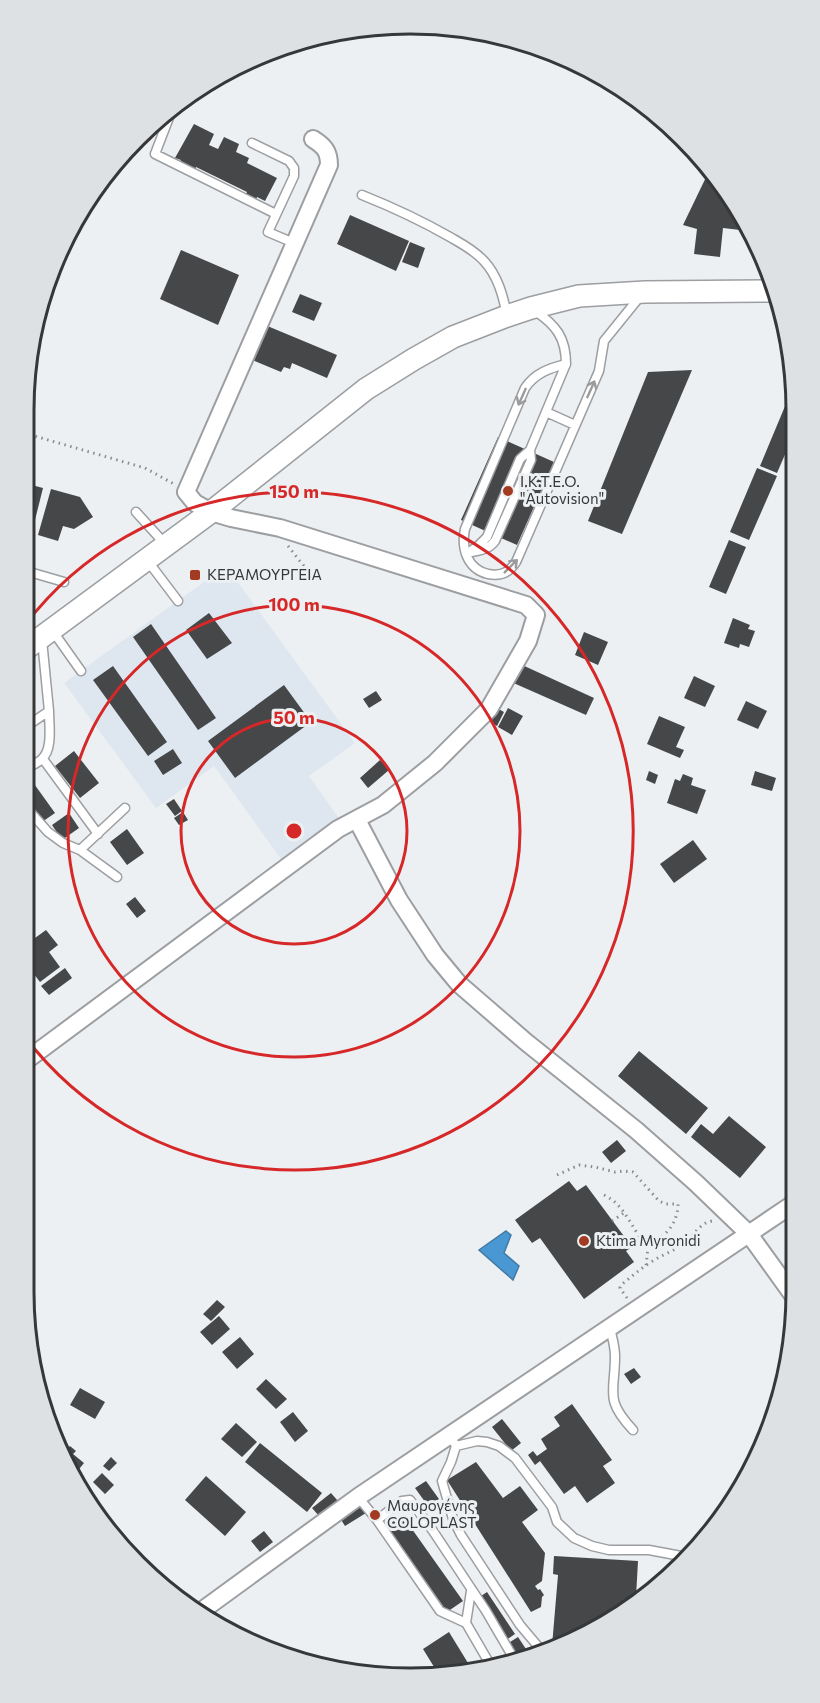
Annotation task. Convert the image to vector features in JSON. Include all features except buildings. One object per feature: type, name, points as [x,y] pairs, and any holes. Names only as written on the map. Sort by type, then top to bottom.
[{"type":"street","points":[[34,1055],[338,829],[383,805],[435,763],[489,709],[528,641],[536,615],[526,605],[280,528],[211,512],[195,503],[186,492],[329,165],[329,156],[323,146],[313,139]]},
{"type":"street","points":[[34,642],[211,512],[366,389],[453,338],[531,308],[579,296],[645,292],[767,291]]},
{"type":"street","points":[[357,820],[399,900],[435,955],[459,984],[526,1042],[636,1130],[696,1183],[749,1234],[786,1285]]},
{"type":"street","points":[[206,1608],[358,1497],[453,1441],[610,1328],[786,1209]]},
{"type":"lane","points":[[166,124],[155,154],[276,214]]},
{"type":"lane","points":[[252,143],[289,161],[294,168],[294,176],[268,232],[294,243]]},
{"type":"lane","points":[[362,195],[435,228],[471,249],[485,262],[502,290],[507,316]]},
{"type":"lane","points":[[566,364],[536,376],[525,388],[465,529],[464,540],[469,562],[473,568],[484,573],[495,575],[506,572],[516,562],[598,371],[604,341],[645,292]]},
{"type":"lane","points":[[466,554],[487,537],[520,459],[530,450],[566,364],[566,350],[558,331],[548,320],[531,308]]},
{"type":"lane","points":[[546,412],[575,425]]},
{"type":"lane","points":[[136,512],[166,545]]},
{"type":"lane","points":[[146,560],[178,601]]},
{"type":"lane","points":[[34,573],[64,582]]},
{"type":"lane","points":[[46,633],[81,671]]},
{"type":"lane","points":[[34,764],[43,759],[50,736],[46,633]]},
{"type":"lane","points":[[34,721],[49,711]]},
{"type":"lane","points":[[43,759],[98,834]]},
{"type":"lane","points":[[80,850],[125,808]]},
{"type":"lane","points":[[34,816],[48,832],[63,843],[80,850],[117,877]]},
{"type":"lane","points":[[610,1328],[615,1358],[612,1396],[614,1405],[633,1430]]},
{"type":"lane","points":[[538,1646],[520,1625],[466,1543],[453,1519],[442,1481],[451,1462],[453,1441],[487,1442],[499,1446],[515,1458],[552,1507],[557,1522],[574,1538],[591,1546],[609,1550],[649,1550],[679,1556]]},
{"type":"lane","points":[[358,1497],[377,1520],[440,1611],[466,1623],[488,1660]]},
{"type":"lane","points":[[377,1520],[402,1501],[410,1500],[486,1611],[511,1655]]},
{"type":"lane","points":[[466,1623],[471,1591]]},
{"type":"path","points":[[34,436],[145,468],[186,492]]},
{"type":"path","points":[[280,528],[290,549],[312,575]]},
{"type":"path","points":[[557,1175],[579,1165],[615,1172],[633,1172],[659,1201],[666,1204],[678,1204],[675,1220],[668,1231],[660,1239],[651,1242],[648,1247],[646,1266]]},
{"type":"path","points":[[604,1195],[614,1200],[648,1247]]},
{"type":"path","points":[[612,1221],[624,1213]]},
{"type":"path","points":[[629,1300],[620,1288],[621,1285],[646,1266],[675,1250],[708,1221],[720,1221]]},
{"type":"shaded area","points":[[226,566],[355,743],[309,776],[341,821],[284,863],[214,766],[156,808],[64,683]]},
{"type":"water","points":[[506,1231],[511,1235],[504,1253],[519,1266],[513,1280],[479,1250]]},
{"type":"place","name":"I.Κ.Τ.Ε.Ο. \"Autovision\"","points":[[508,491]]},
{"type":"place","name":"ΚΕΡΑΜΟΥΡΓΕΙΑ","points":[[195,575]]},
{"type":"place","name":"Ktima Myronidi","points":[[584,1241]]},
{"type":"place","name":"Μαυρογένης COLOPLAST","points":[[375,1515]]}]
